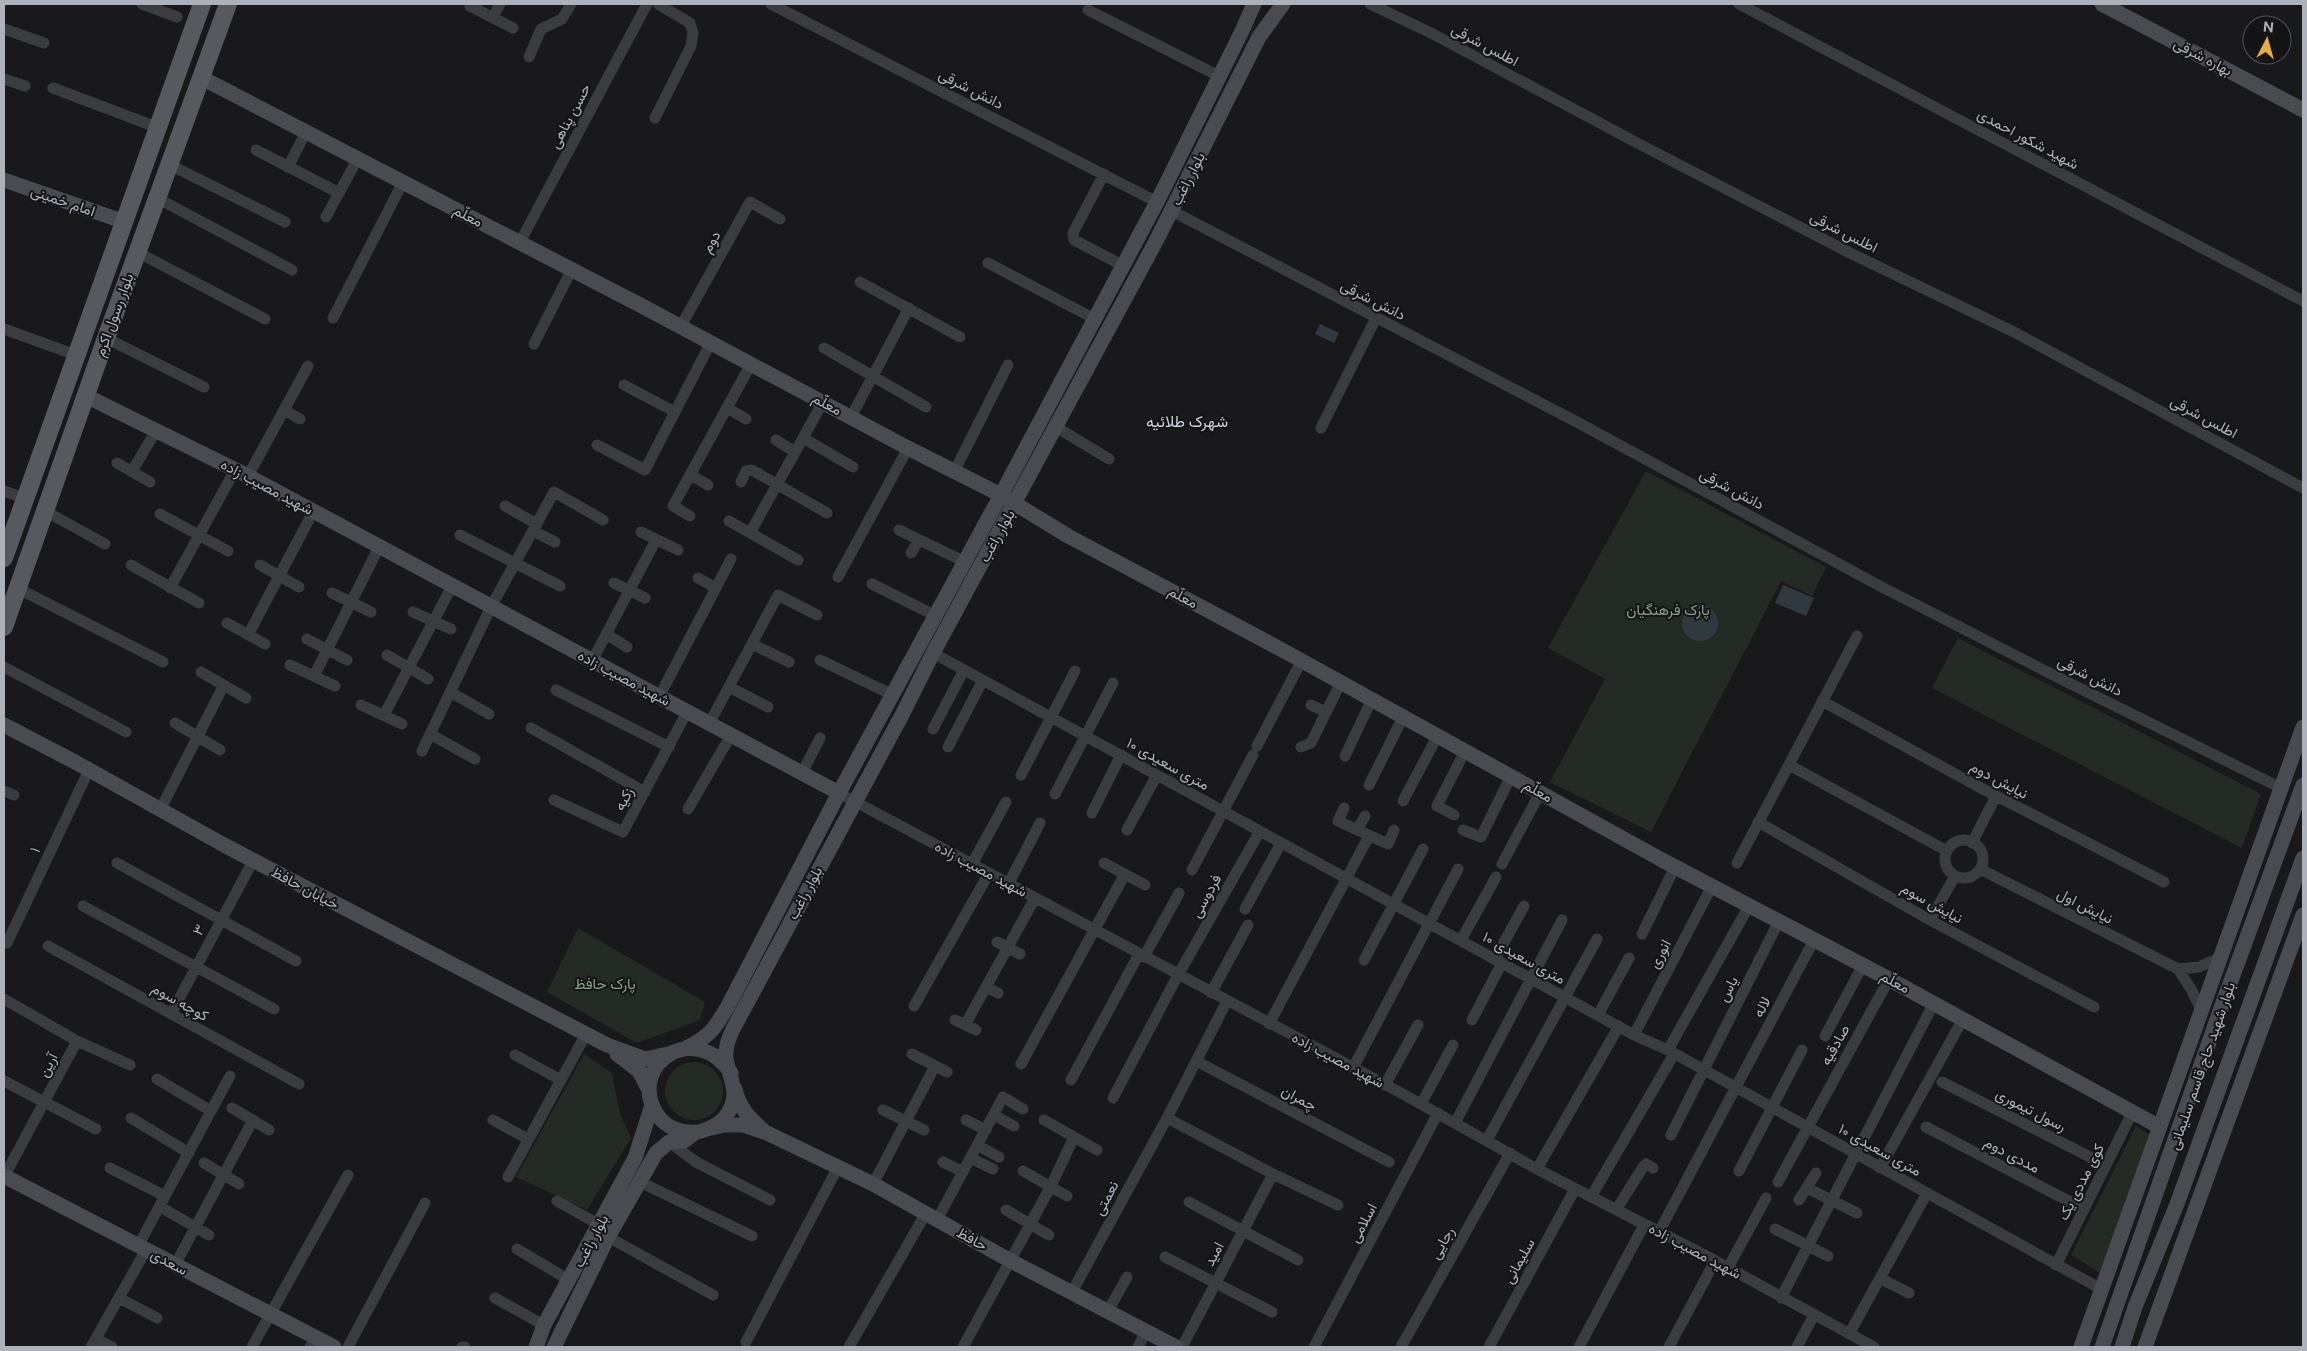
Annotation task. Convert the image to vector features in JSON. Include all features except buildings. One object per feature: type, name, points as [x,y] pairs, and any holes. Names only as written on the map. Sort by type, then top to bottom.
[{"type":"main road","name":"بلوار رسول اکرم","points":[[4,558],[122,221],[202,4]]},
{"type":"main road","name":"بلوار رسول اکرم","points":[[4,627],[106,338],[228,4]]},
{"type":"street","points":[[142,4],[177,17]]},
{"type":"street","points":[[493,17],[500,4]]},
{"type":"street","points":[[528,57],[540,29],[562,19],[570,4]]},
{"type":"street","name":"حسن پناهی","points":[[520,242],[647,4]]},
{"type":"street","points":[[655,118],[691,46],[693,33],[690,23],[658,4]]},
{"type":"street","name":"دانش شرقی","points":[[771,4],[1157,202]]},
{"type":"street","name":"بلوار راغب","points":[[685,1048],[706,1038],[713,1032],[839,793],[1001,495],[1093,318],[1157,202],[1254,4]]},
{"type":"street","name":"بلوار راغب","points":[[733,1080],[726,1051],[730,1034],[1172,211],[1259,37],[1283,4]]},
{"type":"street","name":"اطلس شرقی","points":[[1370,4],[1431,32],[1643,146],[1850,253],[2014,332],[2303,488]]},
{"type":"street","name":"شهید شکور احمدی","points":[[1739,4],[2303,301]]},
{"type":"street","name":"بهاره شرقی","points":[[2102,4],[2303,110]]},
{"type":"street","points":[[470,6],[513,28]]},
{"type":"street","points":[[1088,10],[1219,76]]},
{"type":"street","points":[[4,29],[44,43]]},
{"type":"street","name":"معلّم","points":[[202,78],[572,269],[908,448],[1001,495],[1068,536],[1302,660],[1675,867],[1964,1019],[2158,1126]]},
{"type":"street","points":[[4,79],[25,86]]},
{"type":"street","points":[[53,88],[156,127]]},
{"type":"street","points":[[288,166],[306,132]]},
{"type":"street","points":[[256,150],[339,193]]},
{"type":"street","points":[[326,217],[358,158]]},
{"type":"street","points":[[170,165],[285,222]]},
{"type":"street","points":[[1104,174],[1073,233],[1074,240],[1122,265]]},
{"type":"street","name":"امام خمینی","points":[[4,180],[122,221]]},
{"type":"street","points":[[333,318],[403,182]]},
{"type":"street","points":[[157,198],[292,270]]},
{"type":"street","name":"دوم","points":[[681,326],[750,202],[780,219]]},
{"type":"street","name":"دانش شرقی","points":[[1172,211],[1575,421],[1878,585],[2281,788]]},
{"type":"street","points":[[137,252],[265,319]]},
{"type":"street","points":[[988,263],[1093,318]]},
{"type":"street","points":[[534,344],[572,269]]},
{"type":"street","points":[[860,282],[960,337]]},
{"type":"street","points":[[851,417],[909,308]]},
{"type":"street","points":[[1321,428],[1376,318]]},
{"type":"street","points":[[4,329],[76,355]]},
{"type":"street","points":[[106,338],[204,387]]},
{"type":"street","points":[[597,444],[644,470],[711,342]]},
{"type":"street","points":[[824,348],[874,375],[926,407]]},
{"type":"street","points":[[690,516],[673,506],[751,364]]},
{"type":"street","points":[[954,472],[1008,365]]},
{"type":"street","points":[[170,588],[199,535],[284,410],[308,366]]},
{"type":"street","points":[[624,385],[675,412]]},
{"type":"street","name":"شهید مصیب زاده","points":[[86,396],[241,473],[1009,883],[1227,1002],[1438,1113],[1537,1169],[1715,1261],[1874,1347]]},
{"type":"street","points":[[750,533],[823,402]]},
{"type":"street","points":[[727,408],[746,419]]},
{"type":"street","points":[[284,410],[300,419]]},
{"type":"street","points":[[1056,427],[1109,458]]},
{"type":"street","points":[[132,471],[156,431]]},
{"type":"street","points":[[803,438],[853,467]]},
{"type":"street","points":[[776,440],[795,452]]},
{"type":"street","points":[[838,577],[908,448]]},
{"type":"street","points":[[116,463],[150,482]]},
{"type":"street","points":[[741,482],[746,471],[752,470],[827,513]]},
{"type":"street","points":[[691,475],[708,485]]},
{"type":"street","points":[[4,491],[26,499]]},
{"type":"street","points":[[422,751],[491,607],[554,492],[604,520]]},
{"type":"street","points":[[504,506],[555,542]]},
{"type":"street","points":[[45,511],[106,544]]},
{"type":"street","points":[[248,635],[313,512]]},
{"type":"street","points":[[160,514],[228,551]]},
{"type":"street","points":[[729,522],[798,560]]},
{"type":"street","points":[[899,530],[965,562]]},
{"type":"street","points":[[641,532],[678,550]]},
{"type":"street","points":[[460,535],[560,586]]},
{"type":"street","points":[[592,661],[656,540]]},
{"type":"street","points":[[911,553],[919,540]]},
{"type":"street","points":[[314,676],[379,547]]},
{"type":"street","points":[[659,697],[731,559]]},
{"type":"street","points":[[131,565],[199,603]]},
{"type":"street","points":[[260,565],[299,587]]},
{"type":"street","points":[[698,578],[716,588]]},
{"type":"street","points":[[614,583],[645,598]]},
{"type":"street","points":[[872,584],[936,616]]},
{"type":"street","points":[[384,715],[452,586]]},
{"type":"street","points":[[17,588],[163,662]]},
{"type":"street","points":[[332,593],[371,612]]},
{"type":"street","points":[[709,724],[778,595],[817,615]]},
{"type":"street","points":[[413,612],[451,629]]},
{"type":"street","points":[[226,622],[265,644]]},
{"type":"street","points":[[606,634],[628,647]]},
{"type":"street","points":[[1737,863],[1857,636]]},
{"type":"street","points":[[307,639],[347,660]]},
{"type":"street","points":[[752,644],[789,662]]},
{"type":"street","name":"۱۰ متری سعیدی","points":[[933,653],[1634,1035],[1671,1052],[2101,1289]]},
{"type":"street","points":[[387,655],[428,679]]},
{"type":"street","points":[[820,660],[893,695]]},
{"type":"street","points":[[1192,870],[1302,660]]},
{"type":"street","points":[[290,665],[335,686]]},
{"type":"street","points":[[4,667],[126,732]]},
{"type":"street","points":[[933,729],[964,670]]},
{"type":"street","points":[[1020,775],[1075,671]]},
{"type":"street","points":[[201,672],[246,698]]},
{"type":"street","points":[[948,747],[983,680]]},
{"type":"street","points":[[1302,747],[1311,744],[1341,682]]},
{"type":"street","points":[[1055,794],[1113,683]]},
{"type":"street","points":[[160,810],[224,685]]},
{"type":"street","points":[[729,687],[768,707]]},
{"type":"street","points":[[556,690],[669,746]]},
{"type":"street","points":[[450,692],[490,714]]},
{"type":"street","points":[[1345,756],[1372,699]]},
{"type":"street","name":"نیایش دوم","points":[[1822,701],[1996,796],[2164,882]]},
{"type":"street","points":[[361,705],[402,724]]},
{"type":"street","points":[[1311,705],[1326,712]]},
{"type":"street","name":"زکیه","points":[[554,800],[624,832],[687,712]]},
{"type":"street","points":[[1369,784],[1403,717]]},
{"type":"street","points":[[175,723],[220,750]]},
{"type":"street","name":"خیابان حافظ","points":[[4,726],[89,770],[253,860],[607,1046],[639,1071],[650,1097]]},
{"type":"street","points":[[2080,1347],[2303,727]]},
{"type":"street","points":[[531,728],[645,792]]},
{"type":"street","points":[[430,734],[475,759]]},
{"type":"street","points":[[688,809],[731,735]]},
{"type":"street","points":[[1403,801],[1438,735]]},
{"type":"street","points":[[802,773],[820,738]]},
{"type":"street","points":[[1454,814],[1437,806],[1465,751]]},
{"type":"street","points":[[1092,813],[1121,755]]},
{"type":"street","points":[[1789,765],[1947,851]]},
{"type":"street","name":"۱","points":[[7,943],[89,770]]},
{"type":"street","points":[[1128,830],[1158,775]]},
{"type":"street","points":[[1463,830],[1481,837],[1511,776]]},
{"type":"street","name":"بلوار شهید حاج قاسم سلیمانی","points":[[2102,1347],[2221,1008],[2303,785]]},
{"type":"street","points":[[1502,864],[1540,793]]},
{"type":"street","points":[[1972,842],[1996,796]]},
{"type":"street","points":[[972,864],[1006,802]]},
{"type":"street","points":[[1344,808],[1338,820],[1369,836],[1388,844],[1394,830]]},
{"type":"street","points":[[1357,830],[1365,816]]},
{"type":"street","name":"نیایش سوم","points":[[1758,822],[1930,920],[2094,1007]]},
{"type":"street","points":[[1009,883],[1040,823]]},
{"type":"street","name":"فردوسی","points":[[1113,1098],[1178,975],[1260,831]]},
{"type":"street","points":[[1269,1024],[1348,879],[1369,836]]},
{"type":"street","points":[[1966,840],[1972,842],[1981,851],[1982,863],[1980,868],[1976,873],[1966,878],[1955,876],[1950,872],[1945,862],[1947,851],[1955,842],[1966,840]]},
{"type":"street","points":[[1244,909],[1281,843]]},
{"type":"street","points":[[1364,960],[1423,849]]},
{"type":"street","name":"بلوار شهید حاج قاسم سلیمانی","points":[[2122,1347],[2178,1204],[2303,858]]},
{"type":"street","name":"۳","points":[[171,1014],[253,860]]},
{"type":"street","points":[[117,863],[296,961]]},
{"type":"street","points":[[1104,863],[1146,885]]},
{"type":"street","points":[[1642,934],[1675,867]]},
{"type":"street","name":"نیایش اول","points":[[1980,868],[2178,970],[2191,989],[2201,1010]]},
{"type":"street","points":[[1353,1068],[1458,869]]},
{"type":"street","points":[[914,1006],[990,873]]},
{"type":"street","points":[[1022,1064],[1125,874]]},
{"type":"street","points":[[1930,920],[1955,876]]},
{"type":"street","points":[[1461,940],[1496,878]]},
{"type":"street","name":"انوری","points":[[1634,1035],[1712,886]]},
{"type":"street","points":[[1071,1080],[1179,893]]},
{"type":"street","points":[[965,1025],[986,987],[1002,945],[1035,898]]},
{"type":"street","points":[[82,906],[274,1009]]},
{"type":"street","points":[[1472,1020],[1524,906]]},
{"type":"street","points":[[1590,1196],[1671,1052],[1749,906]]},
{"type":"street","points":[[2145,1347],[2303,915]]},
{"type":"street","points":[[1455,1123],[1562,920]]},
{"type":"street","name":"یاس","points":[[1671,1135],[1779,922]]},
{"type":"street","points":[[1211,993],[1248,925]]},
{"type":"street","points":[[1487,1140],[1597,939]]},
{"type":"street","name":"لاله","points":[[1659,1232],[1814,940]]},
{"type":"street","points":[[1002,945],[1020,954]]},
{"type":"street","name":"کوچه سوم","points":[[48,946],[299,1084]]},
{"type":"street","points":[[2178,970],[2198,967],[2221,957]]},
{"type":"street","points":[[1598,1015],[1629,958]]},
{"type":"street","points":[[1825,1036],[1863,965]]},
{"type":"street","points":[[2260,976],[2278,983]]},
{"type":"street","name":"صادقیه","points":[[1778,1182],[1806,1127],[1889,979]]},
{"type":"street","points":[[986,987],[998,993]]},
{"type":"street","points":[[4,999],[77,1041],[130,1065]]},
{"type":"street","name":"نعمتی","points":[[1072,1292],[1167,1118],[1227,1002]]},
{"type":"street","points":[[1782,1298],[1855,1153],[1934,1003]]},
{"type":"street","points":[[1880,1168],[1964,1019]]},
{"type":"street","points":[[1385,1085],[1418,1025]]},
{"type":"street","points":[[1537,1169],[1619,1026]]},
{"type":"street","points":[[508,1177],[586,1034]]},
{"type":"street","name":"آرین","points":[[4,1176],[77,1041]]},
{"type":"street","points":[[1421,1104],[1453,1045]]},
{"type":"street","name":"خیابان حافظ","points":[[607,1046],[645,1059],[670,1054]]},
{"type":"street","points":[[685,1048],[698,1048],[712,1052],[723,1061],[733,1080],[734,1101],[728,1114],[719,1124],[694,1133],[680,1132],[668,1126],[658,1116],[650,1097],[652,1076],[659,1064],[670,1054],[685,1048]]},
{"type":"street","points":[[1739,1171],[1802,1050]]},
{"type":"street","points":[[912,1054],[947,1072]]},
{"type":"street","points":[[515,1055],[561,1080]]},
{"type":"street","name":"چمران","points":[[1196,1061],[1389,1162]]},
{"type":"street","points":[[873,1184],[935,1066]]},
{"type":"street","points":[[112,1347],[93,1343],[119,1298],[165,1196],[230,1076]]},
{"type":"street","points":[[157,1079],[211,1111]]},
{"type":"street","name":"حافظ","points":[[733,1080],[739,1104],[746,1115],[767,1133]]},
{"type":"street","points":[[4,1081],[96,1129]]},
{"type":"street","name":"رسول تیموری","points":[[1942,1082],[2106,1165]]},
{"type":"street","name":"بلوار راغب","points":[[554,1347],[635,1158],[650,1097]]},
{"type":"street","points":[[848,1347],[931,1216],[963,1172],[1003,1097],[1023,1109]]},
{"type":"street","points":[[232,1108],[269,1130]]},
{"type":"street","points":[[883,1110],[924,1130]]},
{"type":"street","name":"اسلامی","points":[[1314,1347],[1438,1113]]},
{"type":"street","name":"کوی مددی یک","points":[[2056,1265],[2132,1113]]},
{"type":"street","points":[[994,1115],[1014,1126]]},
{"type":"street","points":[[131,1118],[189,1153]]},
{"type":"street","points":[[1167,1118],[1273,1174],[1338,1204]]},
{"type":"street","points":[[175,1265],[253,1120]]},
{"type":"street","points":[[493,1120],[528,1139]]},
{"type":"street","points":[[966,1120],[986,1130]]},
{"type":"street","points":[[1044,1120],[1097,1150]]},
{"type":"street","name":"حافظ","points":[[703,1130],[738,1124],[767,1133],[873,1184],[1009,1260],[1176,1347]]},
{"type":"street","name":"مددی دوم","points":[[1926,1127],[2084,1209]]},
{"type":"street","name":"بلوار راغب","points":[[536,1347],[544,1325],[569,1280],[640,1182],[656,1153],[669,1142],[684,1141],[703,1130]]},
{"type":"street","points":[[963,1347],[1051,1186],[1074,1137]]},
{"type":"street","points":[[669,1142],[696,1162],[770,1200]]},
{"type":"street","points":[[978,1145],[999,1157]]},
{"type":"street","name":"رجایی","points":[[1401,1347],[1510,1153]]},
{"type":"street","points":[[970,1158],[993,1169]]},
{"type":"street","points":[[943,1162],[963,1172]]},
{"type":"street","points":[[204,1163],[239,1184]]},
{"type":"street","points":[[1616,1210],[1644,1165],[1653,1168]]},
{"type":"street","points":[[746,1342],[838,1167]]},
{"type":"street","points":[[110,1168],[165,1196]]},
{"type":"street","points":[[1023,1171],[1067,1196]]},
{"type":"street","points":[[1800,1200],[1816,1173]]},
{"type":"street","name":"امید","points":[[1182,1347],[1273,1174]]},
{"type":"street","points":[[252,1347],[348,1175]]},
{"type":"street","name":"سعدی","points":[[4,1176],[270,1314],[313,1342],[334,1347]]},
{"type":"street","points":[[640,1182],[752,1236]]},
{"type":"street","points":[[1807,1188],[1857,1213]]},
{"type":"street","name":"سلیمانی","points":[[1489,1347],[1575,1189]]},
{"type":"street","points":[[1849,1334],[1927,1193]]},
{"type":"street","points":[[1728,1268],[1766,1198]]},
{"type":"street","points":[[557,1200],[604,1231],[713,1295]]},
{"type":"street","points":[[1189,1202],[1298,1260]]},
{"type":"street","points":[[348,1347],[425,1203]]},
{"type":"street","points":[[164,1209],[209,1235]]},
{"type":"street","points":[[1006,1210],[1049,1235]]},
{"type":"street","points":[[1579,1347],[1644,1225]]},
{"type":"street","points":[[1775,1229],[1828,1256]]},
{"type":"street","points":[[516,1249],[569,1280]]},
{"type":"street","points":[[1165,1257],[1272,1312]]},
{"type":"street","points":[[2134,1260],[2152,1267]]},
{"type":"street","points":[[1669,1347],[1715,1261]]},
{"type":"street","points":[[1108,1312],[1127,1277]]},
{"type":"street","points":[[1881,1279],[1909,1293]]},
{"type":"street","points":[[119,1298],[157,1318]]},
{"type":"street","points":[[495,1298],[544,1325]]},
{"type":"street","points":[[1797,1347],[1814,1316]]},
{"type":"street","points":[[1138,1347],[1146,1332]]},
{"type":"green space","name":"پارک فرهنگیان","points":[[1646,471],[1826,567],[1812,596],[1781,581],[1651,832],[1550,782],[1605,679],[1548,648]]},
{"type":"green space","points":[[1958,638],[2261,794],[2242,848],[1932,688]]},
{"type":"green space","name":"پارک حافظ","points":[[578,928],[705,1002],[700,1020],[637,1043],[547,992]]},
{"type":"green space","points":[[584,1054],[612,1073],[620,1113],[631,1138],[587,1210],[516,1177]]},
{"type":"green space","points":[[694,1062],[705,1064],[718,1075],[723,1091],[721,1102],[710,1115],[694,1120],[683,1118],[670,1107],[665,1091],[667,1080],[678,1067]]},
{"type":"green space","points":[[2136,1126],[2150,1135],[2100,1273],[2071,1255]]},
{"type":"shaded area","points":[[1320,324],[1339,333],[1334,343],[1315,334]]},
{"type":"shaded area","points":[[1783,585],[1814,598],[1806,616],[1775,603]]},
{"type":"shaded area","points":[[1700,605],[1713,610],[1718,623],[1713,636],[1700,641],[1687,636],[1682,623],[1687,610]]},
{"type":"district","name":"شهرک طلائیه","points":[[1187,421]]}]
